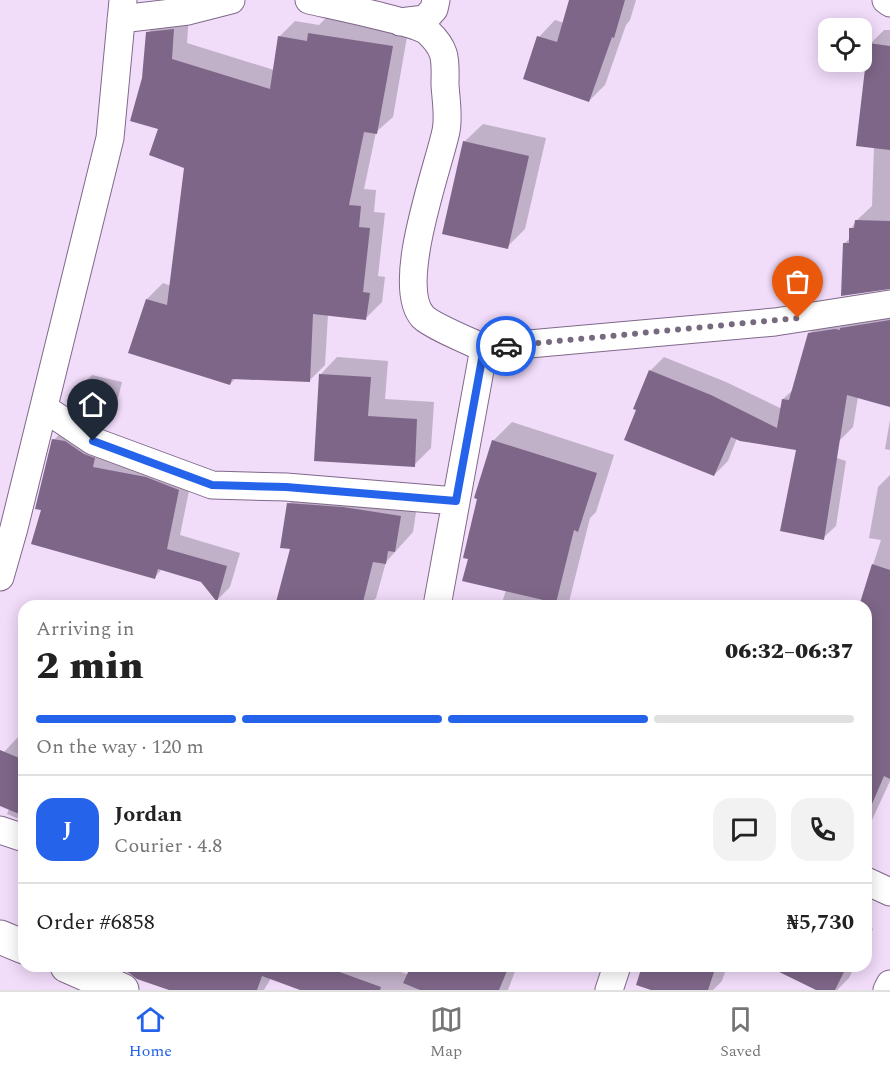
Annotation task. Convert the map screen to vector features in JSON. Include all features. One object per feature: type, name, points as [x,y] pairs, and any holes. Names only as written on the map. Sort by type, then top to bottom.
[{"type":"street","points":[[0,577],[110,138],[122,10],[188,11],[231,0]]},
{"type":"street","points":[[309,0],[426,30],[444,52],[447,128],[423,212],[413,280],[416,304],[423,317],[459,338],[484,348],[775,322],[890,304]]},
{"type":"street","points":[[400,22],[425,19],[434,9],[436,0]]},
{"type":"street","points":[[886,0],[890,3]]},
{"type":"street","points":[[438,600],[484,348]]},
{"type":"street","points":[[44,408],[93,441],[212,485],[286,487],[456,501]]},
{"type":"street","points":[[0,830],[18,836]]},
{"type":"street","points":[[872,884],[890,892]]},
{"type":"street","points":[[0,937],[18,944]]},
{"type":"street","points":[[81,972],[122,990]]},
{"type":"street","points":[[609,990],[615,972]]},
{"type":"street","points":[[887,990],[890,984]]},
{"type":"building","points":[[569,0],[625,0],[614,38],[612,37],[589,102],[523,79],[537,36],[557,42]]},
{"type":"building","points":[[174,29],[172,59],[270,89],[278,36],[307,41],[308,33],[393,46],[377,134],[364,132],[349,205],[361,206],[359,227],[370,228],[363,292],[370,293],[366,320],[313,314],[310,382],[232,379],[230,385],[128,353],[146,299],[167,305],[184,168],[149,155],[158,129],[130,121],[142,78],[146,32]]},
{"type":"building","points":[[872,44],[890,46],[890,150],[856,146],[865,72],[872,72]]},
{"type":"building","points":[[463,141],[529,156],[508,249],[442,234]]},
{"type":"building","points":[[855,220],[890,221],[890,289],[841,296],[843,243],[849,243],[849,228],[854,228]]},
{"type":"building","points":[[890,320],[890,407],[847,395],[824,540],[780,531],[796,450],[740,441],[731,437],[714,476],[624,440],[636,410],[633,409],[649,370],[711,395],[777,428],[782,399],[789,400],[808,333],[840,330],[840,328]]},
{"type":"building","points":[[319,374],[371,377],[368,416],[417,419],[415,467],[314,461]]},
{"type":"building","points":[[78,386],[111,394],[102,428],[73,408]]},
{"type":"building","points":[[52,439],[65,441],[84,454],[95,458],[93,467],[146,477],[179,490],[167,549],[227,566],[218,600],[201,582],[158,569],[155,579],[31,544],[41,510],[35,509]]},
{"type":"building","points":[[492,440],[597,473],[578,532],[574,530],[557,600],[543,600],[462,581],[468,559],[463,558],[477,499],[474,498]]},
{"type":"building","points":[[287,503],[343,507],[401,516],[395,552],[388,551],[386,564],[373,562],[364,600],[277,600],[290,549],[280,548]]},
{"type":"building","points":[[872,564],[890,570],[890,779],[884,776],[872,804],[872,600],[861,600]]},
{"type":"building","points":[[0,750],[18,758],[18,814],[0,806]]},
{"type":"building","points":[[127,972],[340,972],[381,987],[380,990],[300,990],[262,976],[257,990],[169,990],[137,979]]},
{"type":"building","points":[[408,972],[506,972],[499,990],[420,990],[403,983]]},
{"type":"building","points":[[640,972],[714,972],[708,990],[651,990],[636,985]]},
{"type":"building","points":[[779,972],[844,972],[835,990],[816,990]]},
{"type":"way so far","points":[[506,346],[798,318]]},
{"type":"route","points":[[93,441],[212,485],[286,487],[456,501],[484,348],[506,346]]}]
